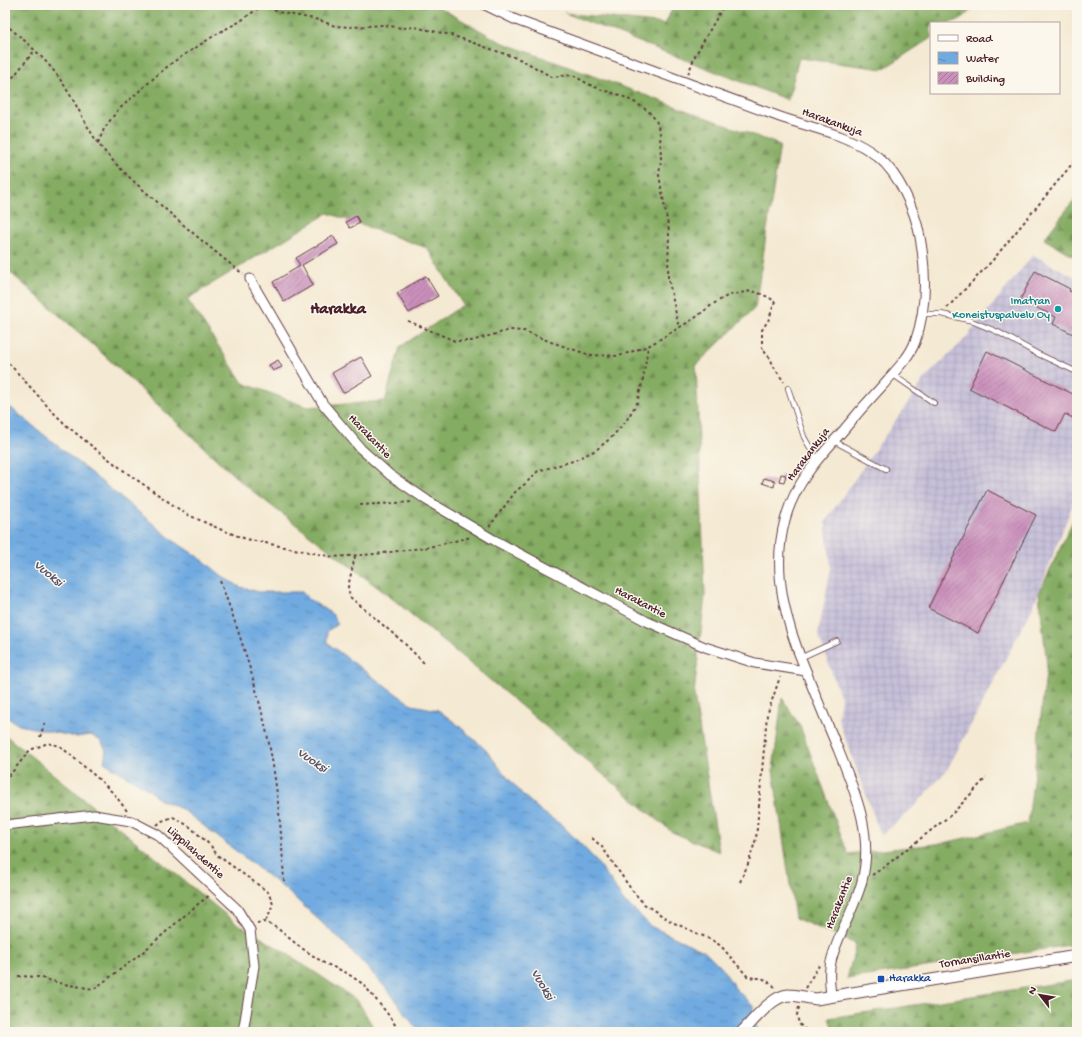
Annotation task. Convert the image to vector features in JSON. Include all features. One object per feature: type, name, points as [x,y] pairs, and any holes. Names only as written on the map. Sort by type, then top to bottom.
[{"type":"street","name":"Harakankuja","points":[[485,5],[516,20],[787,119],[836,135],[860,145],[879,157],[896,178],[907,199],[918,230],[923,257],[922,314],[914,344],[905,359],[816,460],[795,493],[785,520],[780,546],[780,578],[783,603],[800,658],[806,671]]},
{"type":"street","name":"Harakantie","points":[[250,280],[323,404],[361,449],[390,475],[428,501],[484,534],[646,621],[704,647],[755,663],[806,671],[857,797],[865,826],[867,853],[862,881],[830,964],[831,996]]},
{"type":"street","name":"Liippilahdentie","points":[[5,825],[94,815],[131,820],[158,835],[218,889],[237,909],[250,930],[254,966],[243,1032]]},
{"type":"street","name":"Tornansillantie","points":[[781,997],[788,996],[801,1002],[1077,956]]},
{"type":"street","points":[[742,1032],[773,1002],[781,997]]},
{"type":"lane","points":[[922,314],[941,314],[969,320],[998,332],[1036,353],[1077,372]]},
{"type":"lane","points":[[892,374],[934,403]]},
{"type":"lane","points":[[788,388],[804,437],[816,460]]},
{"type":"lane","points":[[834,441],[886,469]]},
{"type":"lane","points":[[800,658],[837,641]]},
{"type":"path","points":[[98,143],[104,129],[117,111],[156,76],[173,62],[220,32],[239,22],[263,5],[278,12],[320,20],[335,26],[353,27],[384,25],[402,28],[414,27],[451,35],[522,60],[552,77],[573,76],[602,90],[620,95],[648,111],[656,120],[660,133],[661,159],[659,175],[669,231],[668,277],[679,328]]},
{"type":"path","points":[[685,81],[695,56],[724,5]]},
{"type":"path","points":[[5,24],[35,50],[49,65],[67,89],[98,143],[122,170],[149,195],[250,280]]},
{"type":"path","points":[[5,87],[35,50]]},
{"type":"path","points":[[941,314],[992,261],[1077,158]]},
{"type":"path","points":[[408,321],[455,342],[471,342],[510,330],[524,331],[590,355],[619,356],[648,346],[679,328],[713,304],[729,295],[752,291],[775,301],[769,319],[762,330],[762,349],[770,358],[774,367],[788,388]]},
{"type":"path","points":[[5,359],[67,426],[127,473],[186,514],[246,539],[333,557],[375,554],[429,547],[484,534],[516,491],[538,471],[573,461],[596,450],[612,437],[626,421],[636,403],[643,379],[648,346]]},
{"type":"path","points":[[360,505],[399,504],[428,501]]},
{"type":"path","points":[[355,556],[348,587],[350,596],[403,642],[426,665]]},
{"type":"path","points":[[220,581],[238,629],[262,710],[281,822],[284,881]]},
{"type":"path","points":[[740,882],[748,864],[756,839],[767,715],[783,668]]},
{"type":"path","points":[[40,737],[45,722]]},
{"type":"path","points":[[5,781],[30,750],[48,743],[60,746],[115,795],[131,820]]},
{"type":"path","points":[[862,881],[884,867],[952,814],[986,778]]},
{"type":"path","points":[[150,831],[162,821],[173,817],[189,826],[211,846],[217,855],[268,892],[273,904],[265,922]]},
{"type":"path","points":[[592,838],[602,848],[631,889],[644,904],[672,922],[702,934],[721,946],[747,976],[762,978],[773,985],[781,997]]},
{"type":"path","points":[[18,976],[38,977],[63,984],[94,989],[137,957],[198,904],[218,889]]},
{"type":"path","points":[[246,924],[265,922],[277,928],[324,962],[345,972],[363,984],[387,1013],[400,1032]]},
{"type":"path","points":[[808,1032],[799,1024],[797,1015],[806,984],[822,962]]},
{"type":"shaded area","points":[[1033,255],[1077,278],[1077,470],[1075,475],[1074,501],[1032,609],[947,770],[915,806],[881,836],[838,719],[841,698],[818,634],[831,568],[825,522],[925,378],[965,339]]},
{"type":"green space","points":[[5,5],[435,5],[501,42],[780,145],[755,308],[696,365],[705,595],[694,694],[719,852],[672,832],[394,600],[242,483],[92,344],[5,268]],"holes":[[[328,213],[427,248],[463,305],[400,347],[385,401],[307,407],[243,383],[187,299]]]},
{"type":"green space","points":[[674,5],[974,5],[965,16],[956,21],[930,22],[930,39],[883,69],[799,58],[788,100],[565,13],[665,24]]},
{"type":"green space","points":[[1077,196],[1077,258],[1044,239]]},
{"type":"green space","points":[[1077,512],[1077,944],[847,979],[856,944],[795,918],[773,770],[782,698],[800,726],[848,854],[944,843],[1028,823],[1047,665],[1039,593]]},
{"type":"green space","points":[[5,735],[236,923],[280,949],[358,1001],[376,1032],[5,1032]]},
{"type":"green space","points":[[1077,980],[1077,1032],[834,1032],[829,1018]]},
{"type":"water","name":"Vuoksi","points":[[5,403],[174,541],[204,561],[221,575],[240,587],[259,592],[302,592],[310,600],[332,614],[338,624],[327,631],[327,643],[412,705],[438,710],[458,725],[487,751],[523,795],[542,812],[563,826],[592,856],[614,885],[624,902],[639,914],[650,926],[706,952],[721,967],[735,988],[753,1006],[753,1019],[759,1032],[419,1032],[388,990],[342,941],[285,889],[182,809],[158,799],[149,790],[104,762],[106,750],[101,741],[91,735],[76,737],[19,725],[5,716]]},
{"type":"building","points":[[356,216],[360,223],[350,228],[346,222]]},
{"type":"building","points":[[333,236],[338,244],[302,265],[313,285],[284,302],[273,282],[300,266],[296,258]]},
{"type":"building","name":"Imatran Koneistuspalvelu Oy","points":[[1035,271],[1070,289],[1069,291],[1077,294],[1077,330],[1075,335],[1053,324],[1056,317],[1020,300]]},
{"type":"building","points":[[426,276],[438,296],[409,313],[397,293]]},
{"type":"building","points":[[987,351],[1077,396],[1077,420],[1065,414],[1056,432],[969,388]]},
{"type":"building","points":[[361,357],[372,376],[343,393],[332,373]]},
{"type":"building","points":[[278,360],[282,367],[273,371],[269,365]]},
{"type":"building","points":[[781,474],[786,475],[784,482],[779,481]]},
{"type":"building","points":[[764,478],[775,481],[774,487],[762,483]]},
{"type":"building","points":[[987,490],[1036,515],[978,633],[928,608]]},
{"type":"place","name":"Imatran Koneistuspalvelu Oy","points":[[1058,309]]},
{"type":"place","name":"Harakka","points":[[881,979]]},
{"type":"district","name":"Harakka","points":[[338,310]]}]
